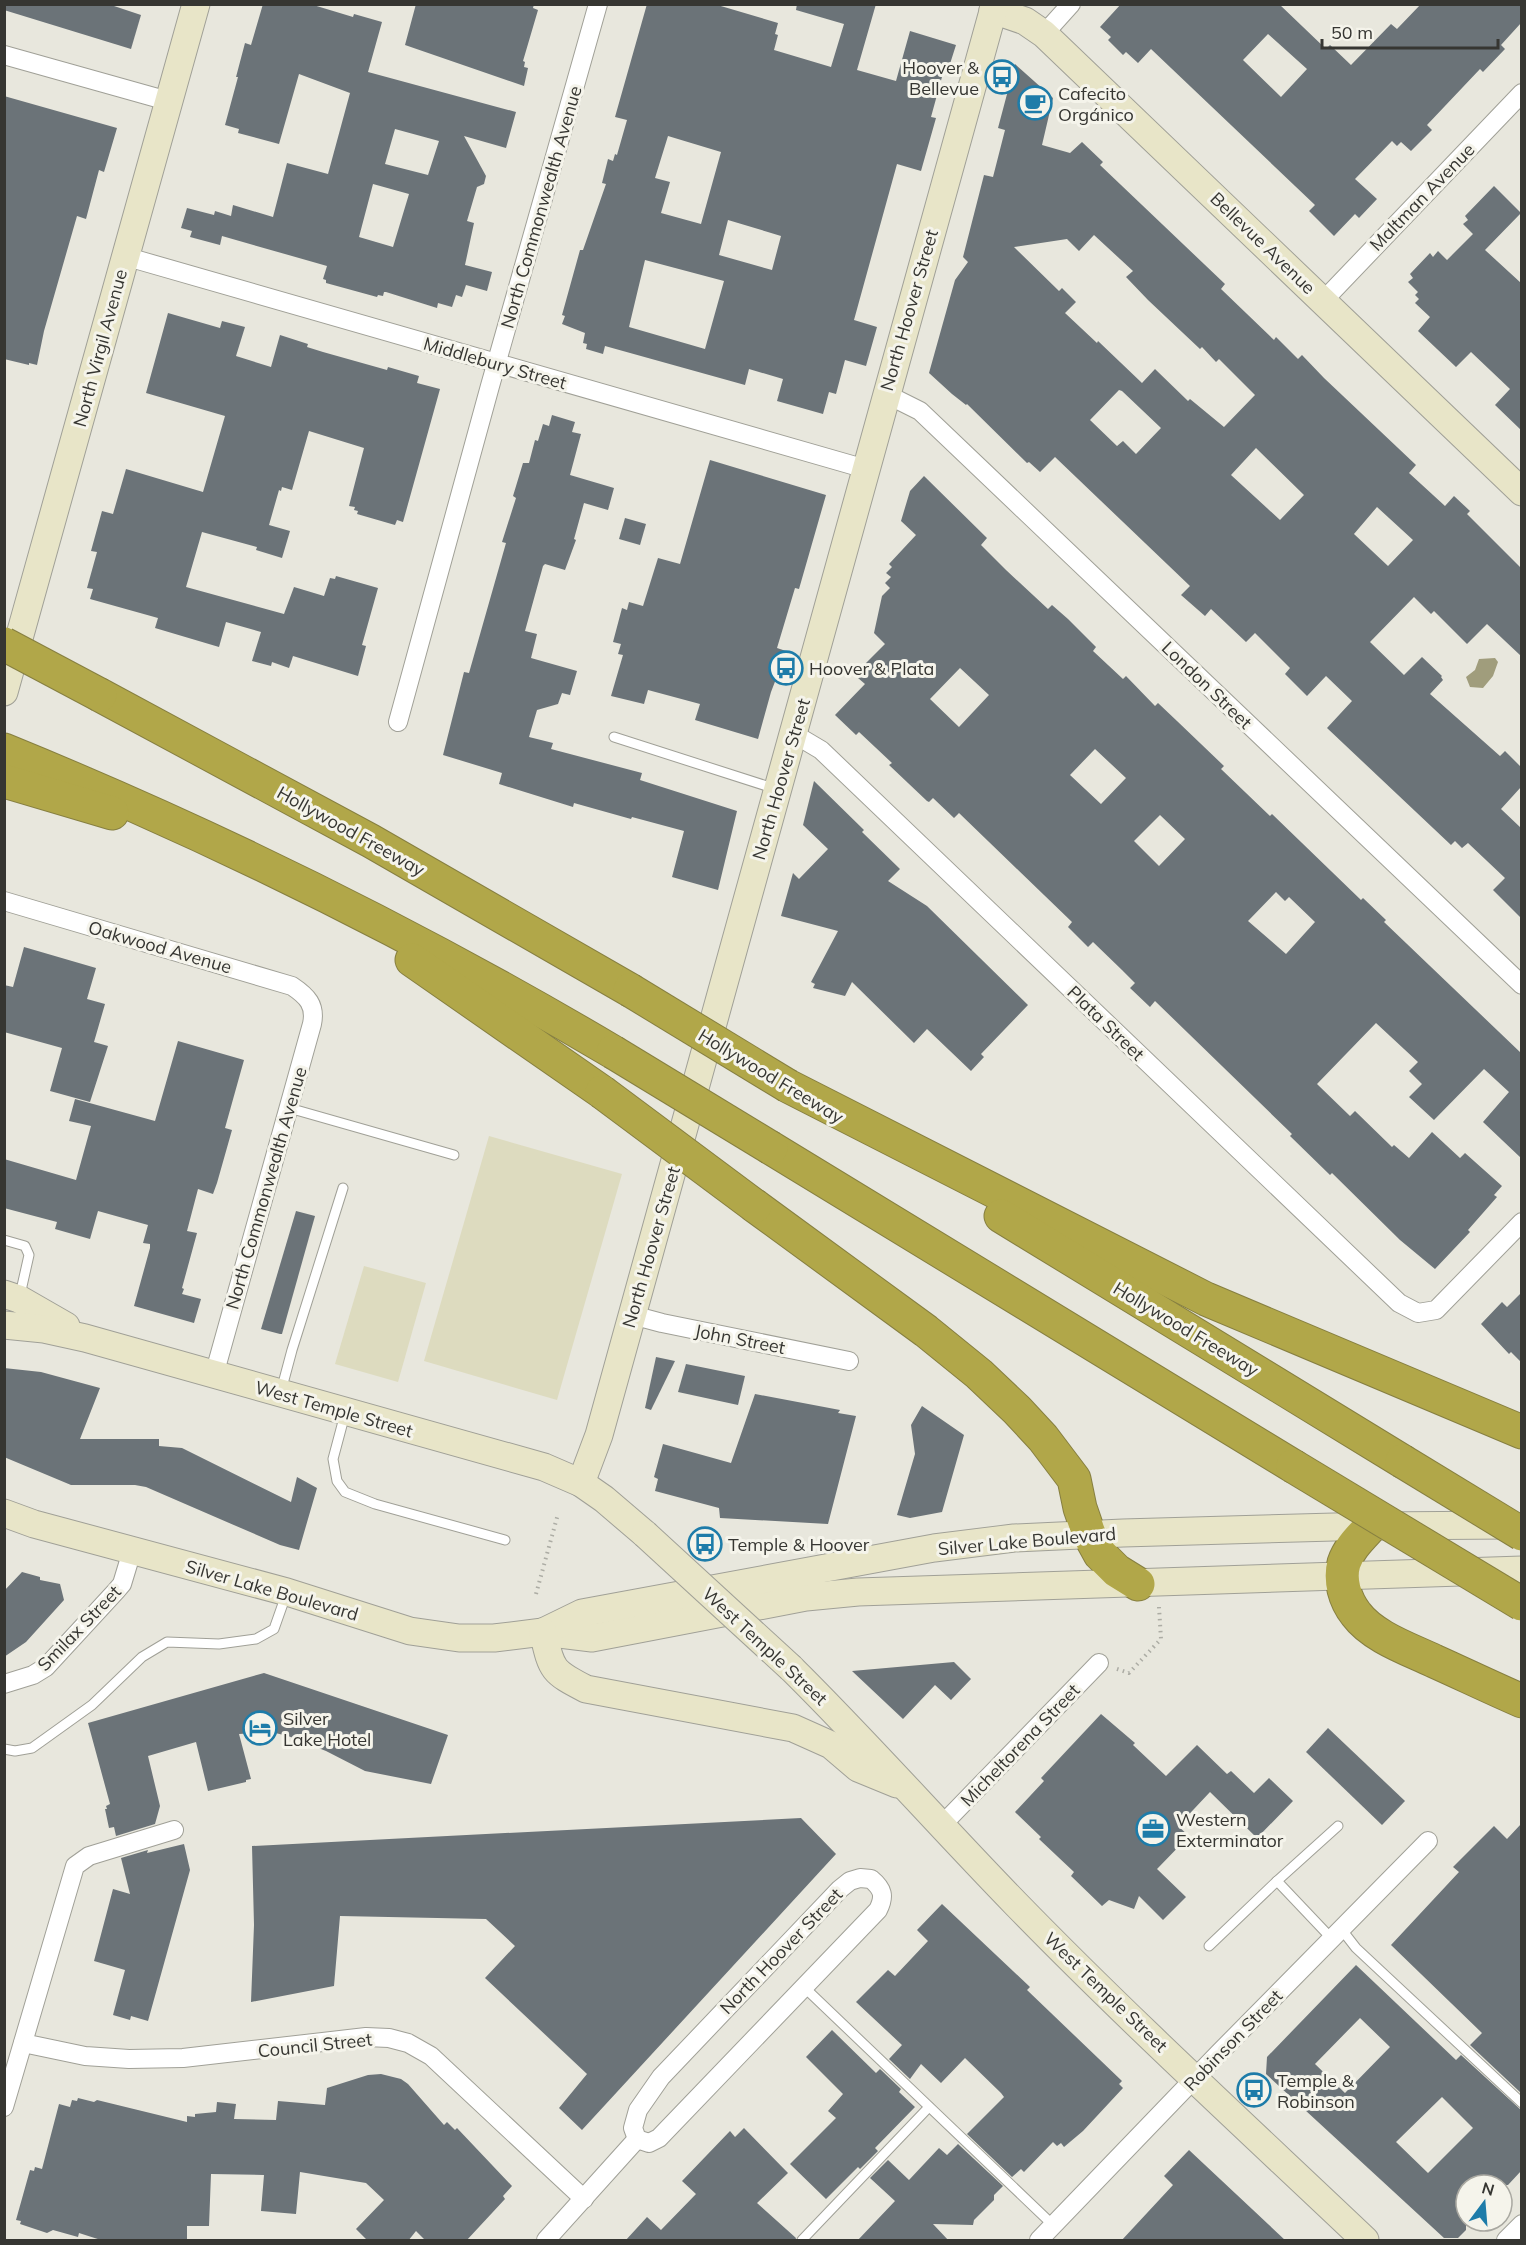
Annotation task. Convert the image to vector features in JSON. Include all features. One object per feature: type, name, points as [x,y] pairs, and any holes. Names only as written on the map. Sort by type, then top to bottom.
[{"type":"highway","name":"Hollywood Freeway","points":[[4,644],[371,841],[630,990],[1521,1534]]},
{"type":"highway","points":[[4,750],[73,790],[225,846],[434,950],[613,1052],[1521,1604]]},
{"type":"highway","points":[[4,781],[73,790]]},
{"type":"highway","points":[[292,878],[602,1092],[980,1374],[1043,1438],[1074,1479],[1080,1508],[1089,1534],[1100,1554],[1117,1571],[1149,1595]]},
{"type":"highway","points":[[788,1086],[1206,1299],[1521,1432]]},
{"type":"highway","points":[[1371,1526],[1350,1549],[1342,1576],[1346,1598],[1357,1616],[1374,1630],[1397,1643],[1521,1701]]},
{"type":"main road","name":"North Virgil Avenue","points":[[4,692],[196,4]]},
{"type":"main road","name":"Bellevue Avenue","points":[[994,7],[1025,21],[1044,34],[1521,492]]},
{"type":"main road","name":"North Hoover Street","points":[[581,1483],[594,1449],[632,1315],[994,7]]},
{"type":"main road","name":"West Temple Street","points":[[12,1311],[44,1329],[86,1338],[544,1467],[581,1483],[604,1499],[645,1534],[791,1668],[849,1726],[1018,1906],[1365,2241]]},
{"type":"main road","name":"Silver Lake Boulevard","points":[[4,1513],[34,1524],[287,1592],[410,1631],[459,1638],[543,1632],[592,1638],[806,1597],[858,1592],[1082,1584],[1149,1595],[1342,1576],[1521,1570]]},
{"type":"main road","name":"Silver Lake Boulevard","points":[[543,1632],[582,1613],[934,1548],[1014,1538],[1371,1526],[1521,1525]]},
{"type":"main road","points":[[543,1632],[551,1664],[562,1677],[586,1689],[793,1728],[831,1745],[858,1768],[904,1786]]},
{"type":"street","name":"North Commonwealth Avenue","points":[[398,722],[598,4]]},
{"type":"street","points":[[1044,34],[1071,4]]},
{"type":"street","points":[[4,54],[168,101]]},
{"type":"street","name":"Maltman Avenue","points":[[1323,301],[1521,93]]},
{"type":"street","name":"Middlebury Street","points":[[124,256],[866,469]]},
{"type":"street","name":"London Street","points":[[886,394],[920,411],[1521,985]]},
{"type":"street","name":"Plata Street","points":[[794,734],[821,750],[1398,1303],[1418,1313],[1436,1310],[1521,1222]]},
{"type":"street","name":"Oakwood Avenue","points":[[4,901],[292,986],[311,1001]]},
{"type":"street","name":"North Commonwealth Avenue","points":[[214,1375],[312,1023],[314,1014],[311,1001]]},
{"type":"street","name":"John Street","points":[[632,1315],[849,1361]]},
{"type":"street","name":"Smilax Street","points":[[4,1684],[33,1675],[46,1667],[122,1584],[132,1551]]},
{"type":"street","name":"Micheltorena Street","points":[[941,1826],[1099,1663]]},
{"type":"street","points":[[4,2107],[75,1866],[90,1856],[174,1830]]},
{"type":"street","name":"Robinson Street","points":[[1039,2241],[1428,1841]]},
{"type":"street","name":"North Hoover Street","points":[[860,1878],[871,1879],[881,1887],[883,1899],[878,1910],[805,1988],[659,2138],[649,2143],[637,2139],[633,2128],[638,2110],[672,2064],[840,1889],[850,1881],[860,1878]]},
{"type":"street","name":"Council Street","points":[[23,2043],[85,2056],[129,2059],[219,2056],[342,2039],[389,2038],[408,2043],[431,2056],[584,2199]]},
{"type":"street","points":[[546,2241],[637,2139]]},
{"type":"street","points":[[1506,2241],[1521,2224]]},
{"type":"lane","points":[[615,737],[778,789]]},
{"type":"lane","points":[[289,1108],[454,1155]]},
{"type":"lane","points":[[280,1394],[343,1188]]},
{"type":"lane","points":[[4,1240],[25,1246],[29,1255],[12,1311]]},
{"type":"lane","points":[[346,1412],[333,1459],[337,1480],[345,1492],[375,1504],[505,1540]]},
{"type":"lane","points":[[4,1749],[15,1751],[32,1748],[92,1705],[142,1657],[167,1642],[219,1644],[256,1639],[274,1629],[287,1592]]},
{"type":"lane","points":[[1209,1946],[1276,1881],[1338,1826]]},
{"type":"lane","points":[[1276,1881],[1356,1948],[1521,2103]]},
{"type":"lane","points":[[805,1988],[1054,2226]]},
{"type":"lane","points":[[802,2241],[929,2107]]},
{"type":"path","points":[[536,1594],[558,1514]]},
{"type":"path","points":[[1099,1663],[1129,1673],[1161,1639],[1149,1595]]},
{"type":"shaded area","points":[[1495,658],[1498,662],[1493,676],[1483,688],[1470,687],[1466,677],[1475,670],[1479,659]]},
{"type":"shaded area","points":[[489,1136],[622,1174],[557,1400],[424,1361]]},
{"type":"shaded area","points":[[364,1266],[426,1283],[398,1382],[335,1364]]},
{"type":"building","points":[[4,4],[108,4],[141,15],[131,49],[4,10]]},
{"type":"building","points":[[263,4],[310,4],[353,17],[354,14],[382,22],[368,72],[516,112],[506,148],[464,136],[486,176],[484,184],[477,187],[467,221],[474,223],[465,265],[492,272],[487,291],[466,285],[462,297],[456,295],[452,307],[438,303],[437,308],[386,292],[383,296],[378,295],[377,297],[326,283],[323,279],[327,266],[222,236],[220,245],[190,237],[192,231],[181,228],[187,208],[214,215],[215,211],[231,216],[233,205],[273,217],[287,163],[328,174],[350,93],[299,74],[279,144],[238,133],[239,129],[225,125],[245,43],[251,45]],"holes":[[[395,129],[439,141],[428,175],[385,164]],[[373,184],[409,194],[393,247],[359,237]]]},
{"type":"building","points":[[416,4],[534,4],[533,8],[538,10],[523,61],[525,62],[524,67],[528,68],[524,86],[405,45]]},
{"type":"building","points":[[647,4],[714,4],[778,23],[774,50],[831,67],[844,24],[796,10],[797,4],[876,4],[857,70],[896,81],[910,31],[956,45],[949,67],[945,66],[931,117],[936,118],[921,171],[897,164],[854,320],[877,327],[866,366],[845,360],[836,394],[829,392],[823,414],[777,401],[783,379],[749,369],[745,385],[605,346],[603,354],[586,349],[587,344],[583,343],[585,333],[562,324],[565,316],[562,315],[580,250],[583,250],[606,184],[602,183],[608,159],[613,161],[615,154],[617,155],[627,120],[615,117]],"holes":[[[668,136],[721,152],[701,224],[661,213],[670,182],[655,178]],[[728,220],[781,236],[772,270],[719,255]],[[645,260],[724,281],[705,349],[629,327]]]},
{"type":"building","points":[[1121,4],[1279,4],[1326,49],[1330,45],[1351,65],[1391,24],[1397,29],[1421,4],[1521,4],[1521,23],[1501,45],[1505,49],[1483,72],[1480,69],[1427,125],[1432,130],[1411,151],[1401,142],[1397,146],[1392,141],[1355,179],[1377,199],[1359,218],[1355,214],[1334,236],[1309,211],[1315,205],[1151,49],[1138,63],[1126,52],[1123,55],[1108,40],[1111,37],[1100,27]],"holes":[[[1268,34],[1307,69],[1281,97],[1243,60]]]},
{"type":"building","points":[[1015,64],[1053,98],[1042,145],[1070,153],[1082,142],[1103,162],[1100,165],[1225,284],[1221,289],[1274,340],[1276,337],[1298,359],[1302,355],[1416,465],[1409,473],[1445,506],[1454,496],[1470,511],[1467,514],[1521,568],[1521,656],[1487,624],[1467,644],[1434,611],[1431,614],[1414,597],[1370,642],[1404,675],[1422,657],[1442,676],[1443,680],[1430,694],[1500,756],[1505,751],[1521,767],[1521,787],[1501,809],[1521,828],[1521,918],[1493,890],[1505,878],[1468,843],[1462,848],[1455,841],[1451,845],[1327,728],[1352,701],[1326,676],[1307,696],[1285,674],[1290,668],[1255,633],[1246,642],[1211,609],[1205,616],[1181,595],[1190,586],[1055,457],[1040,472],[1029,462],[1027,463],[967,404],[929,373],[955,280],[968,262],[963,257],[984,175],[993,177],[1005,130],[998,128]],"holes":[[[1094,235],[1133,271],[1126,277],[1148,300],[1200,349],[1202,347],[1216,362],[1219,359],[1255,395],[1224,427],[1190,399],[1188,401],[1155,369],[1142,383],[1065,313],[1076,302],[1062,288],[1059,291],[1014,247],[1067,239],[1079,251]],[[1119,390],[1161,428],[1136,454],[1123,441],[1117,446],[1090,420]],[[1256,448],[1304,495],[1280,520],[1231,475]],[[1377,507],[1413,540],[1388,566],[1354,534]]]},
{"type":"building","points":[[4,96],[117,128],[104,172],[99,170],[86,219],[77,216],[44,331],[37,365],[4,359]]},
{"type":"building","points":[[1494,186],[1521,213],[1485,250],[1521,283],[1521,430],[1495,405],[1510,389],[1471,352],[1456,367],[1418,331],[1430,317],[1415,303],[1419,299],[1415,295],[1418,292],[1408,282],[1413,278],[1410,274],[1430,253],[1433,257],[1438,251],[1447,260],[1473,234],[1463,224],[1468,220],[1465,216]]},
{"type":"building","points":[[168,313],[220,328],[222,321],[245,327],[236,356],[271,367],[280,335],[308,344],[307,347],[323,352],[387,370],[388,367],[419,376],[417,383],[440,389],[403,522],[397,520],[395,525],[357,514],[355,507],[349,506],[364,448],[309,431],[292,490],[282,487],[281,491],[279,490],[269,525],[290,531],[282,558],[256,550],[257,547],[202,532],[186,587],[284,614],[294,587],[324,596],[330,578],[335,579],[336,576],[378,588],[362,645],[366,646],[358,676],[293,656],[289,668],[272,662],[271,666],[252,661],[261,632],[226,622],[219,647],[155,628],[158,618],[90,599],[93,589],[87,588],[97,552],[91,551],[102,511],[113,514],[126,469],[203,492],[225,416],[146,393]]},
{"type":"building","points":[[552,415],[575,422],[572,432],[581,434],[570,475],[614,488],[608,510],[584,503],[574,539],[576,540],[565,570],[545,564],[543,566],[525,631],[537,634],[531,658],[577,671],[570,695],[562,693],[558,704],[537,710],[529,737],[553,743],[551,749],[642,773],[640,780],[737,811],[718,890],[672,877],[684,831],[574,803],[573,807],[499,784],[502,773],[443,755],[464,672],[469,673],[506,543],[502,542],[516,498],[513,496],[523,463],[529,463],[535,440],[538,441],[543,424],[549,426]]},
{"type":"building","points":[[710,460],[826,495],[799,589],[795,588],[777,648],[786,651],[778,680],[776,679],[771,692],[758,739],[695,720],[700,704],[648,690],[644,704],[611,696],[623,655],[618,654],[621,644],[613,642],[622,608],[627,610],[629,602],[643,606],[658,558],[680,564]]},
{"type":"building","points":[[924,476],[987,538],[981,545],[1006,570],[1048,609],[1052,605],[1068,619],[1096,647],[1093,651],[1123,679],[1126,676],[1155,706],[1158,703],[1224,766],[1221,769],[1270,816],[1272,814],[1361,900],[1363,898],[1386,920],[1384,922],[1521,1053],[1521,1158],[1483,1122],[1509,1092],[1484,1069],[1434,1120],[1409,1097],[1422,1084],[1409,1071],[1418,1062],[1376,1023],[1317,1084],[1350,1116],[1355,1111],[1392,1147],[1394,1145],[1409,1158],[1432,1132],[1460,1158],[1465,1153],[1502,1186],[1494,1195],[1497,1197],[1468,1230],[1470,1232],[1435,1269],[1400,1240],[1332,1173],[1330,1175],[1290,1136],[1292,1134],[1155,1001],[1150,1007],[1130,988],[1135,983],[1093,942],[1088,947],[1068,927],[1072,922],[959,813],[954,818],[933,798],[927,801],[859,732],[856,735],[835,715],[865,684],[858,678],[869,667],[865,664],[885,644],[874,633],[882,596],[890,588],[885,583],[891,577],[886,573],[892,567],[889,564],[916,535],[901,521],[910,491]],"holes":[[[960,668],[989,695],[959,727],[930,699]],[[1095,749],[1126,778],[1101,804],[1070,775]],[[1160,815],[1185,839],[1159,866],[1134,841]],[[1276,892],[1285,901],[1289,897],[1315,922],[1286,954],[1248,921]]]},
{"type":"building","points":[[625,518],[646,524],[640,545],[619,539]]},
{"type":"building","points":[[814,781],[900,869],[888,881],[927,906],[1028,1005],[981,1054],[984,1057],[971,1071],[927,1029],[914,1043],[852,982],[845,996],[813,988],[815,984],[811,982],[838,931],[781,916],[793,873],[799,879],[828,849],[803,825]]},
{"type":"building","points":[[24,947],[96,968],[87,999],[105,1004],[94,1042],[108,1046],[90,1102],[50,1091],[62,1048],[4,1032],[4,985],[13,987]]},
{"type":"building","points":[[178,1041],[244,1060],[225,1128],[232,1130],[217,1183],[213,1194],[198,1189],[187,1231],[197,1233],[182,1288],[184,1289],[182,1294],[201,1299],[194,1323],[134,1306],[150,1248],[150,1244],[143,1243],[148,1225],[98,1211],[90,1239],[55,1229],[57,1222],[4,1208],[4,1159],[76,1180],[91,1126],[69,1121],[75,1099],[155,1121]]},
{"type":"building","points":[[296,1211],[315,1216],[282,1334],[280,1334],[261,1329]]},
{"type":"building","points":[[1521,1293],[1521,1362],[1511,1352],[1509,1354],[1481,1324],[1502,1302],[1507,1307]]},
{"type":"building","points":[[656,1357],[675,1361],[651,1410],[645,1408]]},
{"type":"building","points":[[686,1364],[745,1376],[738,1405],[678,1392]]},
{"type":"building","points":[[4,1368],[41,1372],[100,1388],[80,1439],[159,1439],[159,1446],[182,1448],[291,1502],[297,1477],[317,1488],[299,1550],[280,1545],[146,1487],[71,1485],[4,1457]]},
{"type":"building","points":[[755,1394],[840,1410],[838,1413],[856,1416],[828,1524],[720,1518],[719,1508],[655,1491],[658,1479],[654,1477],[663,1444],[731,1463]]},
{"type":"building","points":[[922,1406],[964,1435],[942,1512],[910,1518],[897,1515],[915,1454],[911,1425]]},
{"type":"building","points":[[22,1572],[40,1577],[40,1580],[60,1584],[64,1600],[26,1642],[4,1657],[4,1591]]},
{"type":"building","points":[[954,1662],[971,1679],[951,1700],[935,1685],[903,1719],[852,1671]]},
{"type":"building","name":"Silver Lake Hotel","points":[[264,1673],[448,1735],[431,1784],[365,1771],[326,1751],[288,1736],[271,1732],[239,1734],[251,1779],[208,1791],[196,1742],[148,1756],[160,1806],[155,1824],[116,1836],[114,1827],[109,1828],[105,1809],[110,1804],[88,1723]]},
{"type":"building","points":[[1101,1714],[1135,1743],[1133,1745],[1166,1776],[1197,1745],[1227,1774],[1231,1771],[1254,1793],[1269,1778],[1293,1801],[1257,1838],[1210,1792],[1178,1826],[1189,1836],[1157,1869],[1186,1897],[1163,1920],[1139,1896],[1134,1909],[1109,1900],[1102,1906],[1071,1876],[1074,1872],[1039,1839],[1041,1837],[1015,1812],[1044,1781],[1041,1778]]},
{"type":"building","points":[[1328,1728],[1405,1801],[1382,1825],[1306,1752]]},
{"type":"building","points":[[801,1818],[836,1854],[582,2130],[559,2108],[587,2074],[485,1978],[515,1946],[486,1919],[340,1916],[334,1986],[251,2002],[254,1925],[252,1846]]},
{"type":"building","points":[[1521,1824],[1521,2093],[1470,2045],[1482,2033],[1391,1945],[1459,1872],[1453,1867],[1494,1826],[1507,1839]]},
{"type":"building","points":[[184,1844],[190,1870],[148,2021],[131,2016],[130,2020],[113,2015],[125,1970],[94,1961],[113,1889],[130,1894],[121,1858],[148,1850],[147,1853]]},
{"type":"building","points":[[942,1904],[1030,1987],[1027,1990],[1122,2081],[1119,2084],[1123,2088],[1083,2131],[1064,2147],[1061,2143],[1057,2146],[1053,2142],[1024,2172],[1021,2169],[1012,2177],[967,2134],[1004,2097],[1001,2093],[965,2058],[941,2083],[921,2064],[910,2079],[889,2059],[902,2045],[856,2002],[888,1970],[895,1976],[928,1941],[917,1930]]},
{"type":"building","points":[[1356,1965],[1456,2060],[1461,2055],[1521,2110],[1521,2171],[1514,2179],[1514,2173],[1454,2173],[1454,2233],[1463,2233],[1458,2238],[1444,2238],[1266,2074],[1267,2057]],"holes":[[[1360,2018],[1390,2047],[1345,2093],[1315,2064]],[[1442,2097],[1473,2128],[1428,2173],[1396,2142]]]},
{"type":"building","points":[[832,2030],[876,2073],[880,2069],[901,2089],[899,2092],[915,2107],[875,2148],[878,2151],[860,2169],[858,2167],[826,2199],[790,2164],[836,2118],[828,2111],[843,2094],[806,2057]]},
{"type":"building","points":[[381,2074],[401,2079],[408,2084],[444,2125],[447,2122],[455,2130],[457,2128],[512,2186],[503,2196],[505,2199],[466,2241],[426,2241],[416,2231],[408,2241],[368,2241],[356,2229],[384,2200],[366,2183],[300,2172],[296,2214],[261,2211],[264,2175],[211,2174],[209,2226],[187,2226],[187,2241],[104,2241],[79,2233],[78,2237],[53,2230],[47,2233],[20,2224],[21,2221],[16,2220],[30,2170],[34,2171],[35,2167],[42,2169],[59,2104],[70,2107],[72,2100],[77,2101],[78,2098],[94,2102],[97,2100],[187,2122],[187,2116],[195,2117],[195,2114],[216,2112],[217,2102],[236,2104],[234,2119],[276,2120],[278,2101],[325,2105],[327,2088],[368,2075]]},
{"type":"building","points":[[744,2128],[788,2173],[757,2203],[796,2238],[795,2241],[625,2241],[647,2217],[661,2230],[696,2194],[682,2181],[730,2131],[735,2137]]},
{"type":"building","points":[[958,2144],[1003,2186],[994,2195],[994,2200],[974,2220],[973,2225],[933,2224],[949,2241],[857,2241],[895,2201],[870,2178],[888,2160],[909,2180],[939,2148],[947,2155]]},
{"type":"building","points":[[1189,2150],[1286,2241],[1121,2241],[1173,2185],[1164,2176]]},
{"type":"place","name":"Hoover & Bellevue","points":[[1002,77]]},
{"type":"place","name":"Cafecito Orgánico","points":[[1035,103]]},
{"type":"place","name":"Hoover & Plata","points":[[786,668]]},
{"type":"place","name":"Temple & Hoover","points":[[705,1544]]},
{"type":"place","name":"Silver Lake Hotel","points":[[260,1728]]},
{"type":"place","name":"Western Exterminator","points":[[1153,1829]]},
{"type":"place","name":"Temple & Robinson","points":[[1254,2090]]}]
